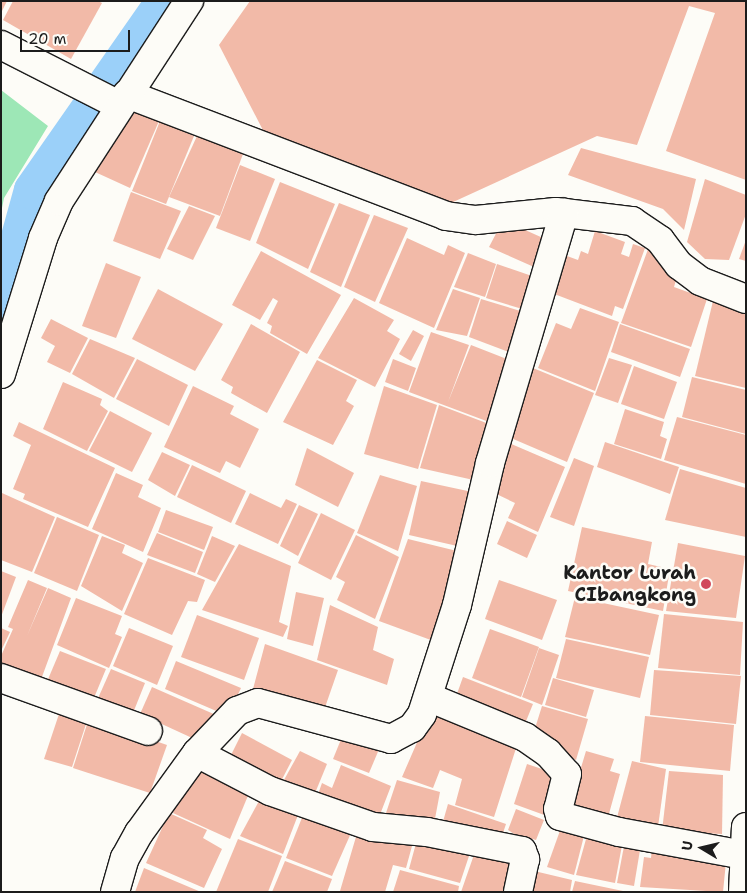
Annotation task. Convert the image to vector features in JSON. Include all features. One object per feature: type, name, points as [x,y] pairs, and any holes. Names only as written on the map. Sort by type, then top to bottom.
[{"type":"street","points":[[1,374],[47,229],[117,99],[190,1]]},
{"type":"street","points":[[1,45],[67,81],[446,216],[476,220],[564,214],[632,221],[660,240],[679,266],[700,281],[746,299]]},
{"type":"street","points":[[115,892],[125,858],[139,833],[197,753],[248,705],[258,703],[391,739],[412,728],[428,697],[564,214]]},
{"type":"street","points":[[1,678],[148,731]]},
{"type":"street","points":[[428,697],[525,737],[548,753],[567,774],[558,809],[560,816],[619,832],[744,855]]},
{"type":"street","points":[[197,753],[270,791],[373,827],[427,832],[522,851],[525,859],[518,892]]},
{"type":"street","points":[[743,892],[746,827]]},
{"type":"green space","points":[[1,90],[48,126],[4,198],[1,213]]},
{"type":"building","points":[[1,1],[7,1],[1,13]]},
{"type":"building","points":[[13,1],[98,1],[102,3],[71,59],[3,20]]},
{"type":"building","points":[[250,1],[746,1],[746,180],[666,151],[715,13],[689,6],[637,145],[597,136],[451,203],[267,138],[219,45]]},
{"type":"building","points":[[129,110],[159,121],[130,188],[95,172]]},
{"type":"building","points":[[160,121],[194,136],[166,204],[132,191]]},
{"type":"building","points":[[197,136],[243,154],[220,216],[169,197]]},
{"type":"building","points":[[581,148],[696,179],[684,230],[663,209],[568,175]]},
{"type":"building","points":[[240,165],[275,179],[250,241],[216,228]]},
{"type":"building","points":[[705,179],[746,195],[746,214],[729,260],[705,259],[687,242]]},
{"type":"building","points":[[280,182],[335,204],[308,269],[256,243]]},
{"type":"building","points":[[131,192],[181,211],[160,259],[113,241]]},
{"type":"building","points":[[339,203],[370,215],[341,287],[310,272]]},
{"type":"building","points":[[189,206],[215,216],[193,260],[167,249]]},
{"type":"building","points":[[374,215],[408,228],[375,302],[344,287]]},
{"type":"building","points":[[514,225],[543,238],[534,267],[489,247],[500,226],[512,231]]},
{"type":"building","points":[[595,231],[625,242],[621,254],[629,257],[633,244],[645,248],[623,309],[615,306],[612,316],[549,292],[554,272],[561,274],[567,256],[578,260],[581,251],[588,254]]},
{"type":"building","points":[[407,238],[444,255],[448,245],[465,253],[434,328],[379,303]]},
{"type":"building","points":[[746,240],[746,261],[739,259]]},
{"type":"building","points":[[651,241],[678,273],[674,287],[707,299],[691,347],[621,323]]},
{"type":"building","points":[[261,251],[341,295],[307,354],[270,333],[272,326],[267,323],[278,301],[273,298],[260,320],[232,305]]},
{"type":"building","points":[[468,253],[496,264],[485,297],[454,287]]},
{"type":"building","points":[[106,263],[141,277],[116,338],[82,326]]},
{"type":"building","points":[[497,264],[532,276],[529,311],[486,298]]},
{"type":"building","points":[[158,289],[223,324],[195,371],[132,339]]},
{"type":"building","points":[[453,289],[480,298],[467,336],[436,330]]},
{"type":"building","points":[[354,298],[394,320],[387,331],[400,339],[375,387],[318,358]]},
{"type":"building","points":[[481,299],[527,313],[514,354],[469,337]]},
{"type":"building","points":[[713,301],[746,310],[746,388],[695,376]]},
{"type":"building","points":[[580,308],[619,322],[595,391],[538,368],[556,323],[571,329]]},
{"type":"building","points":[[51,319],[88,338],[70,373],[47,362],[55,346],[41,338]]},
{"type":"building","points":[[251,324],[300,352],[267,413],[231,393],[233,387],[221,380]]},
{"type":"building","points":[[620,324],[690,349],[680,377],[611,352]]},
{"type":"building","points":[[413,330],[424,336],[411,361],[399,354]]},
{"type":"building","points":[[431,332],[469,345],[448,402],[471,345],[512,361],[489,422],[409,392]]},
{"type":"building","points":[[90,339],[135,358],[114,398],[72,374]]},
{"type":"building","points":[[609,358],[632,365],[618,403],[595,395]]},
{"type":"building","points":[[137,359],[188,385],[169,426],[116,399]]},
{"type":"building","points":[[393,359],[416,368],[408,391],[385,382]]},
{"type":"building","points":[[317,360],[357,380],[346,401],[354,406],[333,445],[283,422]]},
{"type":"building","points":[[634,366],[677,382],[664,419],[621,404]]},
{"type":"building","points":[[533,368],[594,393],[567,462],[504,435]]},
{"type":"building","points":[[692,377],[746,390],[746,434],[682,417]]},
{"type":"building","points":[[63,382],[102,399],[100,405],[108,411],[87,451],[43,429]]},
{"type":"building","points":[[193,386],[234,406],[230,414],[259,429],[240,468],[226,461],[220,473],[164,447]]},
{"type":"building","points":[[384,386],[437,405],[418,469],[364,454]]},
{"type":"building","points":[[439,405],[489,424],[478,481],[420,468]]},
{"type":"building","points":[[625,409],[664,422],[660,436],[667,439],[661,459],[614,444]]},
{"type":"building","points":[[110,411],[152,433],[132,472],[89,451]]},
{"type":"building","points":[[677,417],[746,435],[746,484],[664,460]]},
{"type":"building","points":[[19,422],[115,468],[88,527],[23,499],[25,494],[13,489],[31,445],[13,436]]},
{"type":"building","points":[[605,442],[679,467],[670,494],[597,467]]},
{"type":"building","points":[[509,443],[565,467],[538,532],[508,518],[515,503],[488,490]]},
{"type":"building","points":[[307,448],[354,473],[338,507],[295,485]]},
{"type":"building","points":[[162,452],[190,465],[175,496],[148,480]]},
{"type":"building","points":[[574,458],[594,466],[574,526],[550,517]]},
{"type":"building","points":[[192,465],[246,491],[231,523],[177,497]]},
{"type":"building","points":[[680,469],[746,488],[746,537],[665,520]]},
{"type":"building","points":[[116,473],[143,485],[138,497],[161,508],[143,552],[92,529]]},
{"type":"building","points":[[380,475],[417,486],[398,551],[357,533]]},
{"type":"building","points":[[421,481],[477,493],[466,548],[409,535]]},
{"type":"building","points":[[2,493],[55,517],[32,572],[1,560]]},
{"type":"building","points":[[250,493],[281,508],[286,499],[297,504],[278,544],[235,524]]},
{"type":"building","points":[[299,505],[318,514],[298,556],[280,546]]},
{"type":"building","points":[[166,510],[213,527],[204,550],[158,532]]},
{"type":"building","points":[[321,513],[355,530],[331,580],[298,563]]},
{"type":"building","points":[[57,517],[99,535],[77,591],[34,573]]},
{"type":"building","points":[[507,521],[537,535],[527,558],[497,544]]},
{"type":"building","points":[[582,527],[652,542],[648,564],[670,569],[663,611],[568,591]]},
{"type":"building","points":[[157,533],[203,552],[195,573],[147,555]]},
{"type":"building","points":[[356,535],[399,557],[375,619],[337,600],[345,582],[336,577]]},
{"type":"building","points":[[102,536],[125,545],[122,553],[143,563],[122,611],[81,586]]},
{"type":"building","points":[[212,536],[235,546],[215,582],[197,574]]},
{"type":"building","points":[[408,539],[457,551],[439,643],[379,621]]},
{"type":"building","name":"Kantor Lurah CIbangkong","points":[[678,543],[745,556],[736,618],[666,611]]},
{"type":"building","points":[[239,544],[291,566],[279,622],[288,626],[283,637],[202,610]]},
{"type":"building","points":[[148,558],[205,580],[197,602],[188,601],[172,635],[124,614]]},
{"type":"building","points":[[1,571],[16,577],[1,617]]},
{"type":"building","points":[[28,580],[47,588],[27,636],[48,588],[71,598],[39,685],[1,668],[1,656],[13,629],[8,627]]},
{"type":"building","points":[[499,580],[557,600],[542,640],[485,619]]},
{"type":"building","points":[[296,592],[324,598],[313,646],[287,639]]},
{"type":"building","points":[[575,597],[659,615],[650,655],[565,637]]},
{"type":"building","points":[[76,598],[122,616],[115,634],[122,637],[109,668],[57,645]]},
{"type":"building","points":[[330,605],[378,627],[373,650],[394,659],[387,685],[317,660]]},
{"type":"building","points":[[664,614],[743,622],[740,675],[658,668]]},
{"type":"building","points":[[197,615],[259,638],[244,680],[181,657]]},
{"type":"building","points":[[1,628],[10,632],[1,651]]},
{"type":"building","points":[[129,628],[173,646],[157,685],[113,666]]},
{"type":"building","points":[[490,629],[539,647],[521,697],[472,678]]},
{"type":"building","points":[[566,639],[649,657],[640,698],[556,678]]},
{"type":"building","points":[[265,644],[338,670],[322,716],[253,689]]},
{"type":"building","points":[[539,648],[559,655],[542,705],[522,697]]},
{"type":"building","points":[[60,651],[106,669],[91,705],[43,691]]},
{"type":"building","points":[[176,661],[241,688],[228,716],[165,689]]},
{"type":"building","points":[[111,669],[145,683],[131,718],[95,705]]},
{"type":"building","points":[[654,670],[741,676],[736,724],[650,715]]},
{"type":"building","points":[[463,677],[533,704],[522,731],[453,705]]},
{"type":"building","points":[[553,678],[594,690],[586,717],[545,705]]},
{"type":"building","points":[[152,687],[216,715],[203,743],[140,714]]},
{"type":"building","points":[[542,706],[588,719],[576,760],[532,738]]},
{"type":"building","points":[[61,708],[88,718],[72,767],[44,759]]},
{"type":"building","points":[[432,708],[519,739],[494,817],[455,805],[462,779],[440,770],[433,788],[402,777]]},
{"type":"building","points":[[645,716],[734,725],[730,771],[640,762]]},
{"type":"building","points":[[89,718],[167,745],[150,793],[73,768]]},
{"type":"building","points":[[344,732],[380,747],[369,773],[333,759]]},
{"type":"building","points":[[242,733],[292,760],[277,789],[227,763]]},
{"type":"building","points":[[300,751],[327,764],[313,798],[279,789]]},
{"type":"building","points":[[586,751],[614,759],[610,771],[620,774],[607,821],[568,811]]},
{"type":"building","points":[[194,761],[252,786],[230,839],[173,813]]},
{"type":"building","points":[[632,761],[666,769],[657,834],[615,825]]},
{"type":"building","points":[[527,764],[560,775],[547,816],[514,804]]},
{"type":"building","points":[[341,765],[391,786],[376,825],[316,800],[322,783],[332,788]]},
{"type":"building","points":[[669,771],[723,775],[722,834],[662,831]]},
{"type":"building","points":[[397,780],[440,792],[434,824],[385,816]]},
{"type":"building","points":[[259,801],[298,815],[283,854],[240,836]]},
{"type":"building","points":[[448,804],[506,824],[500,842],[440,832]]},
{"type":"building","points":[[307,805],[355,824],[332,876],[286,858]]},
{"type":"building","points":[[516,809],[544,820],[536,840],[529,838],[527,842],[508,830]]},
{"type":"building","points":[[169,813],[207,830],[203,838],[222,849],[204,888],[146,863]]},
{"type":"building","points":[[562,825],[585,832],[574,875],[547,867]]},
{"type":"building","points":[[358,830],[412,846],[406,868],[393,865],[385,892],[340,891]]},
{"type":"building","points":[[588,832],[623,840],[615,883],[576,875]]},
{"type":"building","points":[[418,836],[471,850],[460,883],[409,869]]},
{"type":"building","points":[[238,839],[282,856],[268,892],[216,892]]},
{"type":"building","points":[[625,841],[641,844],[634,886],[617,883]]},
{"type":"building","points":[[477,846],[520,861],[511,892],[461,892]]},
{"type":"building","points":[[652,847],[726,862],[723,892],[640,887],[644,857],[651,858]]},
{"type":"building","points":[[285,861],[332,879],[327,892],[272,892]]},
{"type":"building","points":[[144,868],[201,892],[135,892]]},
{"type":"building","points":[[400,870],[459,886],[458,892],[393,892]]},
{"type":"building","points":[[530,870],[572,880],[570,892],[524,892]]},
{"type":"building","points":[[575,881],[623,891],[623,892],[572,892]]},
{"type":"waterway","points":[[1,305],[33,190],[165,1]]},
{"type":"place","name":"Kantor Lurah CIbangkong","points":[[706,584]]}]
